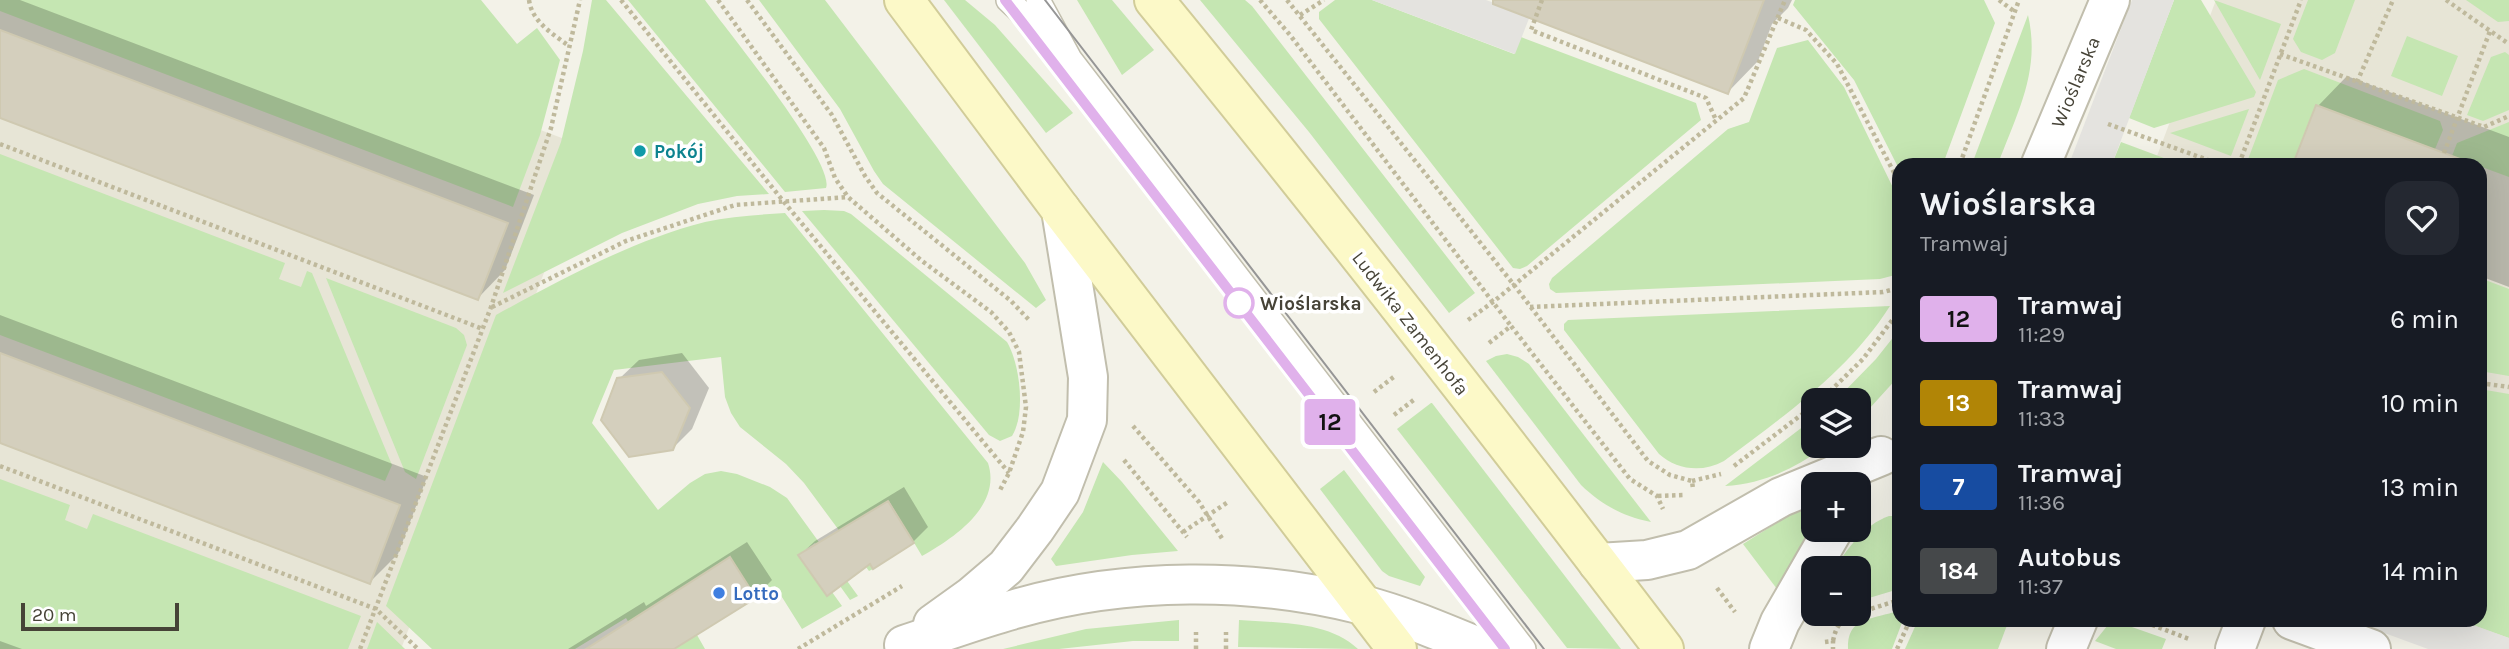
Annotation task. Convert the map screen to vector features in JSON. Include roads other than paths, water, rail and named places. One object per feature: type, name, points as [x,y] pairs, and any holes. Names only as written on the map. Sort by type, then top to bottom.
[{"type":"main road","points":[[904,0],[1397,649]]},
{"type":"main road","name":"Ludwika Zamenhofa","points":[[1154,0],[1257,126],[1664,649]]},
{"type":"street","name":"Wioślarska","points":[[2043,158],[2110,0]]},
{"type":"street","points":[[901,647],[972,596],[1006,567],[1060,492],[1078,446],[1087,420],[1088,377],[1061,210]]},
{"type":"street","points":[[1598,563],[1647,560],[1688,550],[1781,498],[1892,452]]},
{"type":"street","points":[[1871,477],[1892,453]]},
{"type":"street","points":[[1769,649],[1780,622],[1826,542]]},
{"type":"street","points":[[901,647],[1017,608],[1074,596],[1132,588],[1227,586],[1321,596],[1364,606],[1408,619],[1483,649]]},
{"type":"street","points":[[2066,649],[2075,627]]},
{"type":"street","points":[[2235,649],[2243,627]]},
{"type":"street","points":[[2311,627],[2371,649]]},
{"type":"lane","points":[[1008,0],[1070,59],[1524,649]]},
{"type":"lane","points":[[1038,0],[1070,59]]},
{"type":"tram line","points":[[1005,0],[1505,649]]},
{"type":"tram line","name":"12","points":[[1005,0],[1505,649]]},
{"type":"tram line","points":[[1045,0],[1544,649]]},
{"type":"place","name":"Pokój","points":[[640,151]]},
{"type":"place","name":"Wioślarska","points":[[1239,303]]},
{"type":"place","name":"Lotto","points":[[719,593]]}]
